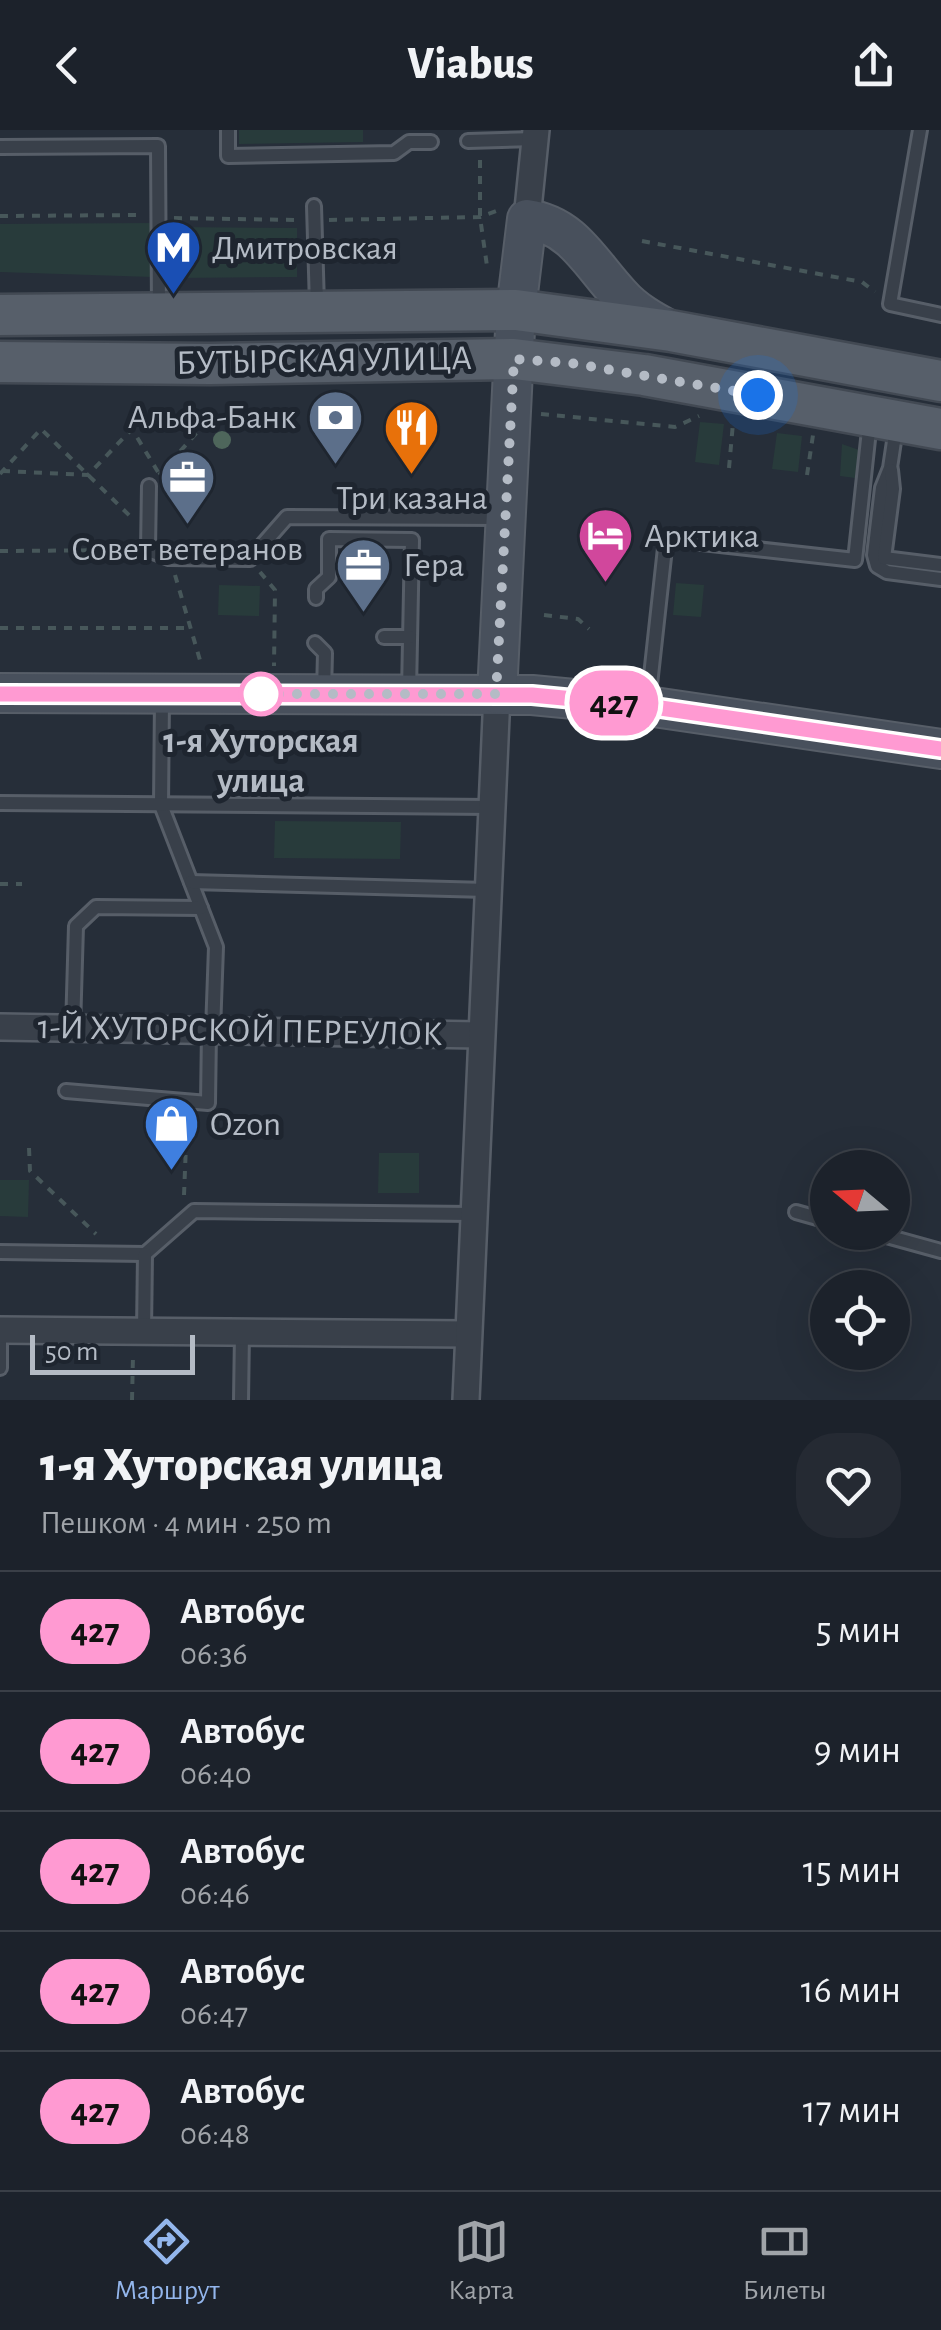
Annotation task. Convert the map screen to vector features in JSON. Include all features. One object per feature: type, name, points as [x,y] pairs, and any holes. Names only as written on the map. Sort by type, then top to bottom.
[{"type":"main road","name":"БУТЫРСКАЯ УЛИЦА","points":[[0,315],[516,310],[671,331],[941,381]]},
{"type":"main road","name":"БУТЫРСКАЯ УЛИЦА","points":[[0,362],[210,364],[514,359],[607,369],[941,429]]},
{"type":"street","points":[[466,1400],[514,359],[517,213],[536,135]]},
{"type":"street","points":[[517,213],[559,228],[588,255],[630,305],[671,331]]},
{"type":"street","points":[[413,360],[430,354],[438,339],[435,322],[414,310]]},
{"type":"street","points":[[0,694],[496,694],[647,706],[941,749]]},
{"type":"street","name":"1-Й ХУТОРСКОЙ ПЕРЕУЛОК","points":[[0,1027],[480,1034]]},
{"type":"street","points":[[0,1330],[468,1334]]},
{"type":"lane","points":[[228,130],[228,156],[314,162],[394,153],[409,136],[431,142]]},
{"type":"lane","points":[[920,130],[890,304],[941,314]]},
{"type":"lane","points":[[474,141],[536,135]]},
{"type":"lane","points":[[0,147],[66,142],[158,146],[160,314]]},
{"type":"lane","points":[[315,213],[317,312]]},
{"type":"lane","points":[[884,418],[893,489],[884,558],[941,565]]},
{"type":"lane","points":[[647,706],[666,539],[855,560],[884,418]]},
{"type":"lane","points":[[890,468],[882,488],[874,555],[877,566],[887,572],[941,578]]},
{"type":"lane","points":[[149,486],[148,550],[169,558],[250,560],[287,518],[506,518]]},
{"type":"lane","points":[[316,598],[316,589],[329,577],[329,539],[412,540],[409,694]]},
{"type":"lane","points":[[384,637],[410,637]]},
{"type":"lane","points":[[315,643],[325,653],[324,694]]},
{"type":"lane","points":[[66,1091],[208,1102],[216,946],[161,805],[162,693]]},
{"type":"lane","points":[[0,802],[492,807]]},
{"type":"lane","points":[[191,882],[487,890]]},
{"type":"lane","points":[[73,1029],[76,926],[96,907],[201,908]]},
{"type":"lane","points":[[0,1252],[145,1254],[194,1211],[472,1214]]},
{"type":"lane","points":[[796,1212],[810,1216]]},
{"type":"lane","points":[[910,1242],[941,1251]]},
{"type":"lane","points":[[144,1332],[145,1254]]},
{"type":"lane","points":[[0,1330],[0,1368]]},
{"type":"lane","points":[[241,1400],[242,1333]]},
{"type":"path","points":[[474,141],[487,266]]},
{"type":"path","points":[[0,216],[159,215],[182,220],[315,213],[480,217],[517,213]]},
{"type":"path","points":[[642,241],[862,282],[890,304]]},
{"type":"path","points":[[538,414],[675,427],[700,416]]},
{"type":"path","points":[[730,468],[734,422]]},
{"type":"path","points":[[149,486],[201,428]]},
{"type":"path","points":[[1,472],[41,429],[148,534]]},
{"type":"path","points":[[1,472],[88,475],[132,429],[160,475]]},
{"type":"path","points":[[807,475],[812,435]]},
{"type":"path","points":[[0,551],[148,550]]},
{"type":"path","points":[[169,558],[204,671]]},
{"type":"path","points":[[250,560],[276,590],[274,671]]},
{"type":"path","points":[[544,615],[578,619],[589,629]]},
{"type":"path","points":[[0,628],[192,628]]},
{"type":"path","points":[[0,884],[22,884]]},
{"type":"path","points":[[187,1101],[184,1200],[194,1211]]},
{"type":"path","points":[[29,1148],[30,1171],[117,1254]]},
{"type":"path","points":[[132,1400],[133,1356]]},
{"type":"shaded area","points":[[239,130],[363,130],[363,142],[239,144]]},
{"type":"shaded area","points":[[151,223],[152,277],[0,272],[0,224]]},
{"type":"shaded area","points":[[176,227],[297,228],[297,277],[177,278]]},
{"type":"shaded area","points":[[700,422],[724,424],[719,465],[695,462]]},
{"type":"shaded area","points":[[777,433],[802,436],[798,472],[772,469]]},
{"type":"shaded area","points":[[842,444],[859,450],[855,478],[840,476]]},
{"type":"shaded area","points":[[676,583],[704,585],[701,617],[673,615]]},
{"type":"shaded area","points":[[219,585],[260,586],[259,616],[218,615]]},
{"type":"shaded area","points":[[275,821],[401,822],[400,859],[274,858]]},
{"type":"shaded area","points":[[379,1153],[419,1153],[419,1193],[378,1193]]},
{"type":"shaded area","points":[[0,1180],[29,1180],[28,1217],[0,1216]]},
{"type":"bus line","name":"427","points":[[0,694],[532,695],[647,706],[941,749]]},
{"type":"place","name":"Дмитровская","points":[[173,297]]},
{"type":"place","name":"Альфа-Банк","points":[[335,466]]},
{"type":"place","name":"Три казана","points":[[412,476]]},
{"type":"place","name":"Совет ветеранов","points":[[187,527]]},
{"type":"place","name":"Арктика","points":[[605,585]]},
{"type":"place","name":"Гера","points":[[364,614]]},
{"type":"place","name":"1-я Хуторская улица","points":[[261,694]]},
{"type":"place","name":"Ozon","points":[[171,1173]]},
{"type":"route","points":[[261,694],[496,694],[514,359],[570,363],[758,395]]}]
